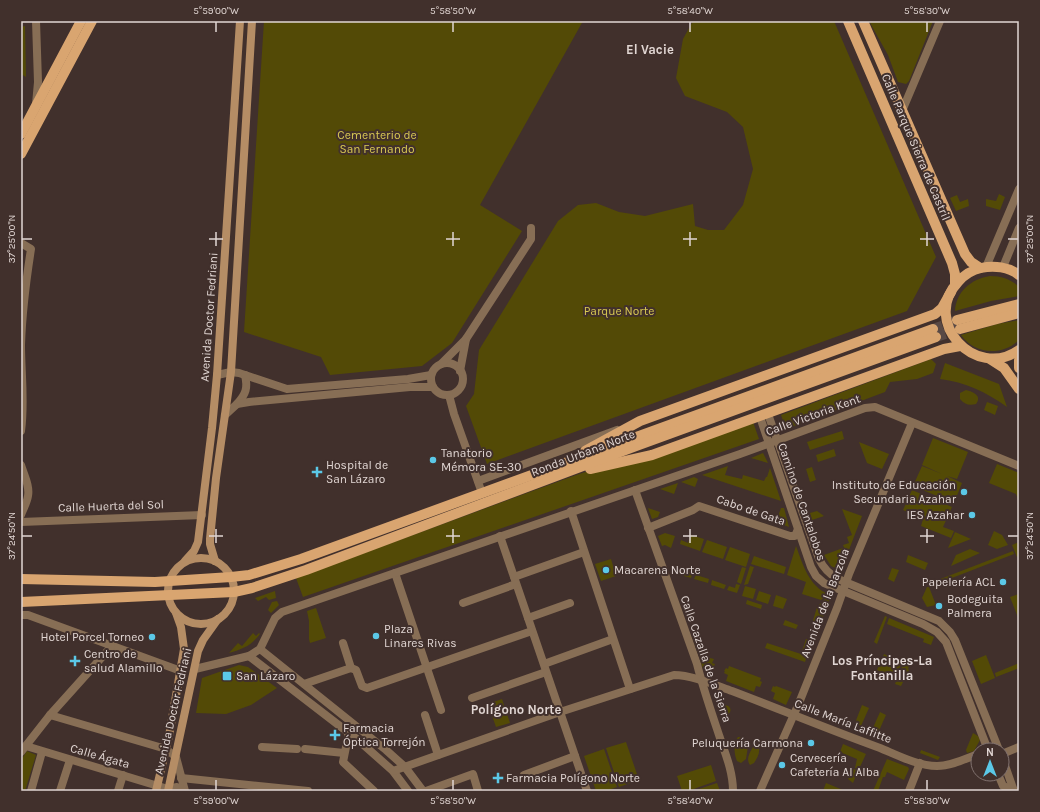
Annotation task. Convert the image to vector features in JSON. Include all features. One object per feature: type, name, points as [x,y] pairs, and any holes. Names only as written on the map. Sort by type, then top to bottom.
[{"type":"main road","points":[[21,154],[82,21]]},
{"type":"main road","points":[[21,134],[36,107],[50,90],[92,21]]},
{"type":"main road","name":"Avenida Doctor Fedriani","points":[[169,581],[174,571],[186,561],[198,542],[202,515],[217,375],[240,21]]},
{"type":"main road","name":"Avenida Doctor Fedriani","points":[[215,561],[210,544],[210,538],[231,372],[252,21]]},
{"type":"main road","name":"Calle Parque Sierra de Castril","points":[[848,21],[952,263],[955,274],[953,289],[947,304],[947,319],[951,332],[960,346]]},
{"type":"main road","name":"Calle Parque Sierra de Castril","points":[[863,21],[966,257],[971,262],[983,267]]},
{"type":"main road","points":[[555,472],[640,421],[935,314],[942,308],[953,289],[964,276],[983,267],[1003,267],[1019,275]]},
{"type":"main road","points":[[1019,304],[959,325],[1019,313]]},
{"type":"main road","name":"Ronda Urbana Norte","points":[[21,579],[156,582],[231,578],[249,575],[301,559],[482,493],[555,472],[636,446],[934,333]]},
{"type":"main road","points":[[555,472],[652,455],[944,349],[960,346],[976,356],[990,359],[1004,368],[1019,389]]},
{"type":"main road","points":[[990,359],[1010,355],[1019,350]]},
{"type":"main road","points":[[1019,360],[1019,368]]},
{"type":"main road","name":"Ronda Urbana Norte","points":[[21,602],[234,592],[252,588],[306,570],[555,472]]},
{"type":"main road","points":[[186,561],[203,558],[215,561],[225,568],[231,578],[234,592]]},
{"type":"main road","points":[[168,595],[169,581]]},
{"type":"main road","name":"Avenida Doctor Fedriani","points":[[168,790],[198,651],[203,640],[218,618],[226,612],[230,606],[234,592]]},
{"type":"main road","name":"Avenida Doctor Fedriani","points":[[156,789],[166,749],[185,646],[181,627],[168,595]]},
{"type":"main road","points":[[175,610],[185,619],[192,622],[207,623],[218,618]]},
{"type":"street","points":[[36,21],[38,82],[36,107]]},
{"type":"street","points":[[902,111],[940,21]]},
{"type":"street","points":[[38,82],[40,86],[50,90]]},
{"type":"street","points":[[983,267],[994,250],[1019,189]]},
{"type":"street","points":[[466,339],[460,371],[462,376],[461,386],[458,391],[449,395],[440,394],[433,388],[430,379],[433,370],[466,339],[531,238],[531,228]]},
{"type":"street","points":[[1003,267],[1019,228]]},
{"type":"street","points":[[21,431],[22,312],[30,249],[22,243]]},
{"type":"street","points":[[441,364],[452,364],[460,371]]},
{"type":"street","points":[[217,375],[231,372],[246,375],[287,389],[408,379],[431,375]]},
{"type":"street","points":[[225,415],[244,396],[247,382],[246,375]]},
{"type":"street","points":[[237,404],[410,387],[433,388]]},
{"type":"street","points":[[276,399],[287,389]]},
{"type":"street","points":[[449,395],[454,414],[482,493]]},
{"type":"street","name":"Calle Victoria Kent","points":[[260,649],[275,618],[282,612],[769,444],[870,407],[875,407],[1019,466]]},
{"type":"street","name":"Camino de Cantalobos","points":[[764,415],[778,440],[823,568],[830,574],[846,582],[939,621],[950,632],[955,640],[996,742]]},
{"type":"street","name":"Camino de Cantalobos","points":[[764,415],[769,444],[811,567],[816,576],[824,583],[923,624],[937,632],[946,642],[985,742]]},
{"type":"street","points":[[478,481],[640,421]]},
{"type":"street","name":"Avenida de la Barzola","points":[[760,791],[794,714],[846,582],[912,423]]},
{"type":"street","points":[[21,465],[23,475],[28,486],[28,498],[21,515]]},
{"type":"street","name":"Calle Cazalla de la Sierra","points":[[635,490],[697,664],[701,680],[728,758],[733,780],[733,791]]},
{"type":"street","name":"Cabo de Gata","points":[[648,528],[693,510],[699,506],[790,536],[795,536],[798,529]]},
{"type":"street","points":[[571,512],[630,688]]},
{"type":"street","name":"Calle Huerta del Sol","points":[[21,522],[202,515]]},
{"type":"street","points":[[500,536],[587,791]]},
{"type":"street","points":[[463,602],[584,552]]},
{"type":"street","points":[[395,573],[441,710]]},
{"type":"street","points":[[528,618],[570,603]]},
{"type":"street","points":[[21,615],[28,616],[181,671]]},
{"type":"street","points":[[343,643],[352,668],[356,670],[362,686],[367,688],[532,631]]},
{"type":"street","points":[[544,664],[613,639]]},
{"type":"street","points":[[23,749],[50,715],[111,647]]},
{"type":"street","points":[[195,669],[249,656],[260,649],[386,750],[405,767],[423,791]]},
{"type":"street","points":[[249,656],[349,732],[393,771],[408,791]]},
{"type":"street","points":[[304,684],[352,668]]},
{"type":"street","points":[[472,698],[546,672]]},
{"type":"street","name":"Calle María Laffitte","points":[[393,771],[630,688],[674,675],[701,680],[794,714],[839,734],[920,763],[945,766],[970,757]]},
{"type":"street","points":[[50,715],[166,749],[176,757],[185,791]]},
{"type":"street","points":[[425,716],[438,755]]},
{"type":"street","points":[[349,732],[343,762],[374,791]]},
{"type":"street","points":[[262,747],[344,753]]},
{"type":"street","name":"Calle Ágata","points":[[23,749],[42,752],[123,775],[156,789],[168,790],[177,787],[185,791]]},
{"type":"street","points":[[31,791],[42,752]]},
{"type":"street","points":[[524,775],[575,756]]},
{"type":"street","points":[[60,791],[70,760]]},
{"type":"street","points":[[909,791],[920,763]]},
{"type":"street","points":[[426,791],[473,774],[478,791]]},
{"type":"street","points":[[118,791],[123,775]]},
{"type":"street","points":[[181,778],[308,791]]},
{"type":"street","points":[[1010,779],[1014,791]]},
{"type":"street","points":[[1001,782],[1003,786],[1014,791]]},
{"type":"green space","name":"Cementerio de San Fernando","points":[[264,21],[583,21],[480,205],[522,231],[452,343],[422,366],[330,375],[321,357],[244,332]]},
{"type":"green space","name":"Parque Norte","points":[[693,21],[834,21],[936,257],[907,311],[487,464],[466,406],[474,394],[479,350],[558,221],[578,205],[596,203],[619,212],[645,216],[693,204],[695,226],[708,230],[724,230],[743,205],[753,169],[743,127],[727,112],[685,96],[676,78],[683,39]]},
{"type":"green space","points":[[869,21],[933,21],[909,81],[906,84],[898,82],[888,55]]},
{"type":"green space","points":[[25,26],[26,77],[21,74],[21,27]]},
{"type":"green space","points":[[999,194],[1005,197],[1000,210],[986,206],[986,199],[996,201]]},
{"type":"green space","points":[[957,195],[960,202],[968,199],[969,206],[956,211],[950,198]]},
{"type":"green space","points":[[990,276],[1002,277],[1013,282],[1019,287],[1019,296],[991,301],[955,311],[958,298],[971,283]]},
{"type":"green space","points":[[1019,320],[1019,340],[1005,349],[997,351],[981,350],[967,342],[961,335],[997,324]]},
{"type":"green space","points":[[931,359],[936,364],[933,373],[917,379],[890,382],[885,392],[786,429],[781,415]]},
{"type":"green space","points":[[945,363],[999,384],[1007,407],[975,388],[949,380],[940,379]]},
{"type":"green space","points":[[966,390],[974,393],[978,397],[976,404],[967,404],[960,399],[960,393]]},
{"type":"green space","points":[[987,402],[998,406],[995,415],[984,410]]},
{"type":"green space","points":[[753,422],[759,439],[303,597],[296,578],[579,474]]},
{"type":"green space","points":[[842,431],[844,439],[810,450],[807,442]]},
{"type":"green space","points":[[933,438],[968,452],[957,479],[947,476],[962,483],[954,503],[913,486],[922,466],[942,474],[922,465]]},
{"type":"green space","points":[[859,442],[889,454],[882,469],[867,463]]},
{"type":"green space","points":[[834,449],[836,456],[818,462],[816,455]]},
{"type":"green space","points":[[763,453],[768,463],[751,458]]},
{"type":"green space","points":[[997,464],[1019,473],[1019,502],[1016,494],[989,483]]},
{"type":"green space","points":[[728,466],[725,475],[742,479],[743,475],[764,481],[770,468],[781,501],[702,475]]},
{"type":"green space","points":[[812,467],[816,480],[810,482],[806,469]]},
{"type":"green space","points":[[694,477],[698,479],[695,487],[681,482]]},
{"type":"green space","points":[[678,483],[674,494],[660,489]]},
{"type":"green space","points":[[912,490],[952,507],[943,527],[954,531],[951,538],[921,526],[923,519],[903,510]]},
{"type":"green space","points":[[648,508],[660,512],[658,517],[652,519]]},
{"type":"green space","points":[[781,508],[784,508],[789,527],[776,522]]},
{"type":"green space","points":[[842,509],[862,516],[847,555],[843,545],[849,543],[847,537],[852,535]]},
{"type":"green space","points":[[817,511],[824,516],[812,520],[810,513]]},
{"type":"green space","points":[[994,531],[1002,535],[1008,545],[997,549],[988,545]]},
{"type":"green space","points":[[955,532],[971,539],[948,548]]},
{"type":"green space","points":[[665,533],[675,536],[671,548],[665,545],[662,546],[658,536]]},
{"type":"green space","points":[[691,535],[704,539],[700,551],[680,544],[681,540],[688,543]]},
{"type":"green space","points":[[707,540],[727,547],[723,559],[702,552]]},
{"type":"green space","points":[[1019,542],[1019,556],[1017,557],[1012,545]]},
{"type":"green space","points":[[796,546],[811,580],[816,586],[828,594],[821,600],[802,594],[806,582],[787,575]]},
{"type":"green space","points":[[730,547],[750,554],[746,567],[725,560]]},
{"type":"green space","points":[[843,548],[847,559],[841,571],[831,566],[824,555]]},
{"type":"green space","points":[[970,549],[980,553],[951,566],[956,555]]},
{"type":"green space","points":[[1013,551],[1014,554],[931,586],[930,583]]},
{"type":"green space","points":[[908,555],[928,563],[925,570],[906,562]]},
{"type":"green space","points":[[754,556],[786,567],[784,574],[751,564]]},
{"type":"green space","name":"Macarena Norte","points":[[611,559],[616,576],[601,581],[595,564]]},
{"type":"green space","points":[[750,566],[754,567],[748,584],[744,585]]},
{"type":"green space","points":[[742,567],[746,568],[741,584],[737,582]]},
{"type":"green space","points":[[892,568],[899,570],[894,582],[888,579]]},
{"type":"green space","points":[[679,569],[693,573],[691,578],[677,574]]},
{"type":"green space","points":[[696,575],[709,579],[708,583],[694,579]]},
{"type":"green space","points":[[712,580],[726,585],[724,589],[711,585]]},
{"type":"green space","points":[[736,584],[740,585],[737,593],[727,590],[729,586],[735,588]]},
{"type":"green space","points":[[745,586],[756,589],[753,599],[742,596]]},
{"type":"green space","points":[[927,587],[929,587],[936,605],[927,607],[922,598]]},
{"type":"green space","points":[[275,591],[276,598],[269,600],[266,597],[258,601],[255,598]]},
{"type":"green space","points":[[759,591],[771,595],[768,604],[756,600]]},
{"type":"green space","points":[[1019,594],[1019,620],[1010,597]]},
{"type":"green space","points":[[776,595],[787,599],[783,609],[773,606]]},
{"type":"green space","points":[[829,595],[830,599],[819,627],[812,624],[817,607]]},
{"type":"green space","points":[[747,600],[762,605],[761,609],[746,604]]},
{"type":"green space","points":[[277,601],[279,605],[271,613],[268,610],[272,602]]},
{"type":"green space","points":[[316,608],[326,638],[310,643],[307,611]]},
{"type":"green space","points":[[885,616],[887,617],[877,644],[874,642]]},
{"type":"green space","points":[[889,618],[934,637],[931,645],[923,642],[924,639],[887,624]]},
{"type":"green space","points":[[785,620],[798,625],[796,629],[783,625]]},
{"type":"green space","points":[[253,633],[256,636],[259,633],[260,634],[246,646],[229,653],[238,643],[242,646]]},
{"type":"green space","points":[[692,636],[703,640],[698,653]]},
{"type":"green space","points":[[806,639],[812,641],[805,662],[765,648],[767,643],[801,654]]},
{"type":"green space","points":[[701,654],[714,659],[712,663],[715,664],[713,669],[709,668],[707,673],[701,664]]},
{"type":"green space","points":[[884,654],[902,662],[895,678],[877,670]]},
{"type":"green space","points":[[986,655],[995,678],[981,684],[972,661]]},
{"type":"green space","points":[[906,657],[913,659],[901,686],[895,684]]},
{"type":"green space","points":[[1019,663],[1019,668],[996,677],[995,673]]},
{"type":"green space","points":[[239,665],[248,667],[277,688],[251,705],[226,714],[196,713],[202,678]]},
{"type":"green space","points":[[729,666],[761,678],[760,681],[762,682],[760,687],[756,686],[754,692],[726,681],[728,675],[724,673],[724,671],[726,668],[728,669]]},
{"type":"green space","points":[[773,686],[792,692],[786,705],[773,699],[775,693],[771,691]]},
{"type":"green space","points":[[502,699],[510,723],[496,727],[488,704]]},
{"type":"green space","points":[[726,705],[731,710],[726,715],[721,710]]},
{"type":"green space","points":[[862,705],[869,708],[861,726],[855,723]]},
{"type":"green space","points":[[880,712],[886,715],[878,733],[872,730]]},
{"type":"green space","points":[[973,733],[978,736],[980,740],[979,742],[970,742],[970,752],[967,753],[966,750]]},
{"type":"green space","points":[[738,737],[743,737],[748,746],[746,759],[741,763],[737,761],[735,755],[735,742]]},
{"type":"green space","points":[[626,742],[639,780],[619,787],[606,748]]},
{"type":"green space","points":[[755,744],[758,744],[759,754],[754,763],[750,765],[748,757]]},
{"type":"green space","points":[[843,744],[866,754],[859,769],[855,768],[857,759],[840,752]]},
{"type":"green space","points":[[604,749],[617,787],[606,791],[596,791],[584,756]]},
{"type":"green space","points":[[921,750],[940,757],[938,760],[920,753]]},
{"type":"green space","points":[[27,751],[36,755],[25,791],[21,791],[21,760]]},
{"type":"green space","points":[[887,759],[908,767],[909,769],[904,780],[887,772],[885,777],[883,777],[878,791],[873,791]]},
{"type":"green space","points":[[711,765],[716,781],[688,791],[682,791],[677,776]]},
{"type":"green space","points":[[854,769],[858,771],[853,783],[848,779]]},
{"type":"green space","points":[[717,783],[720,791],[693,791]]},
{"type":"green space","points":[[826,783],[843,790],[843,791],[823,791]]},
{"type":"tunnel","points":[[933,329],[955,321]]},
{"type":"tunnel","points":[[936,337],[959,330]]},
{"type":"place","name":"Tanatorio Mémora SE-30","points":[[433,460]]},
{"type":"place","name":"Hospital de San Lázaro","points":[[317,472]]},
{"type":"place","name":"Instituto de Educación Secundaria Azahar","points":[[964,492]]},
{"type":"place","name":"IES Azahar","points":[[972,515]]},
{"type":"place","name":"Macarena Norte","points":[[606,570]]},
{"type":"place","name":"Papelería ACL","points":[[1003,582]]},
{"type":"place","name":"Bodeguita Palmera","points":[[939,606]]},
{"type":"place","name":"Plaza Linares Rivas","points":[[376,636]]},
{"type":"place","name":"Hotel Porcel Torneo","points":[[152,637]]},
{"type":"place","name":"Centro de salud Alamillo","points":[[75,661]]},
{"type":"place","name":"San Lázaro","points":[[227,676]]},
{"type":"place","name":"Farmacia Óptica Torrejón","points":[[335,735]]},
{"type":"place","name":"Peluquería Carmona","points":[[811,743]]},
{"type":"place","name":"Cervecería Cafetería Al Alba","points":[[782,765]]},
{"type":"place","name":"Farmacia Polígono Norte","points":[[498,778]]},
{"type":"district","name":"El Vacie","points":[[650,49]]},
{"type":"district","name":"Los Príncipes-La Fontanilla","points":[[882,668]]},
{"type":"district","name":"Polígono Norte","points":[[516,709]]}]
